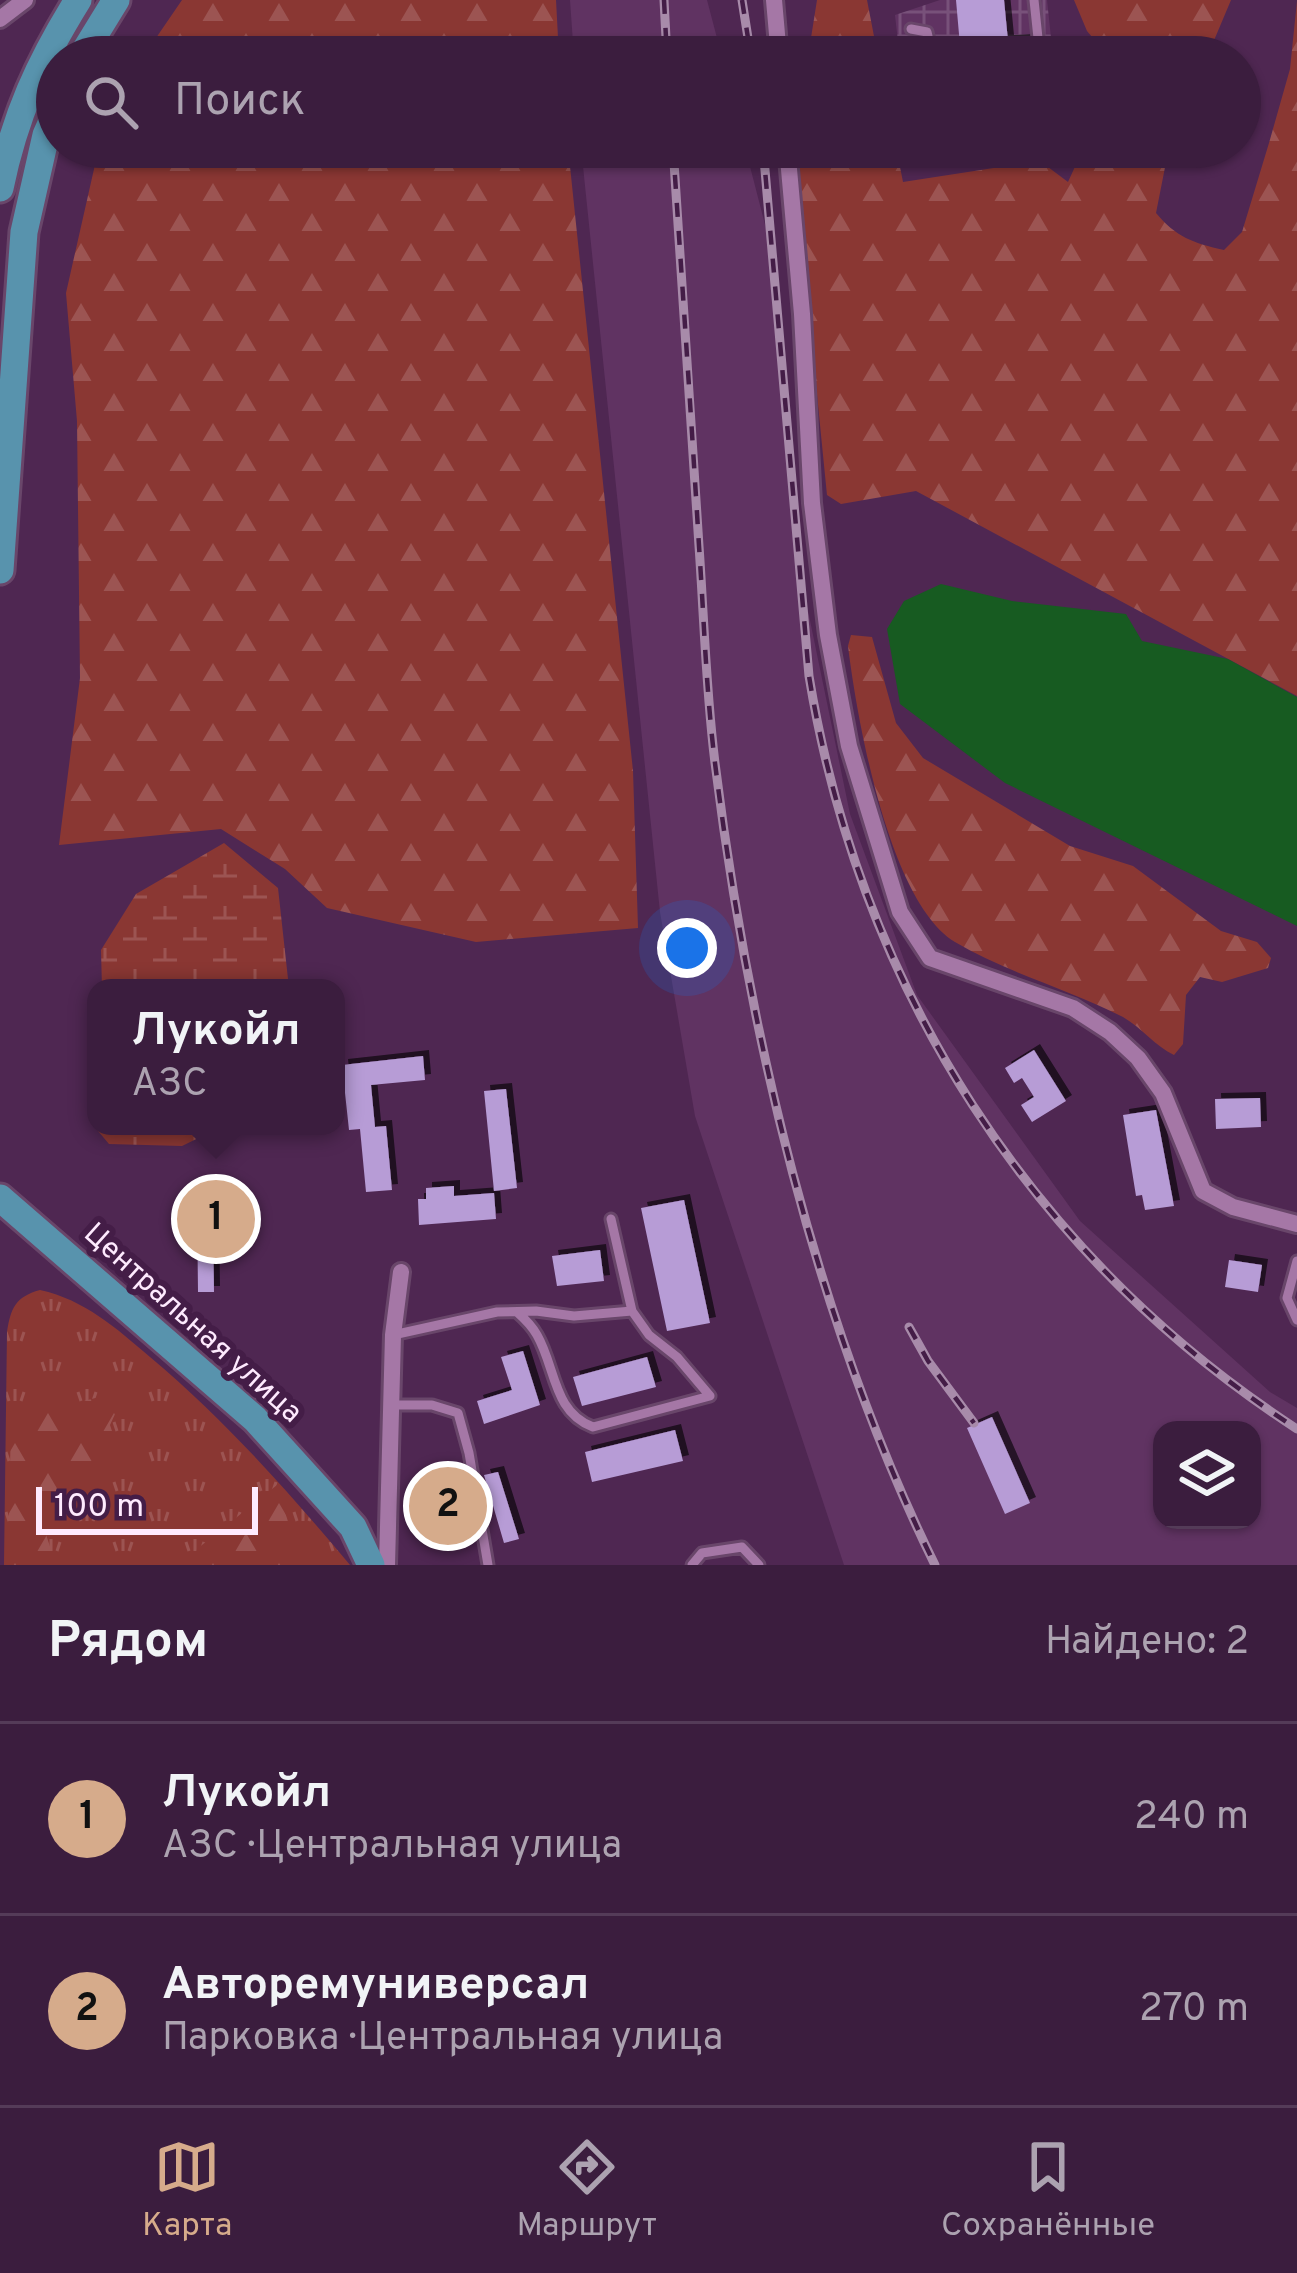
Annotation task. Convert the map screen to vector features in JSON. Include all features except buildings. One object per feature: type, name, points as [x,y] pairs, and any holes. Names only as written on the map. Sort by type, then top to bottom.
[{"type":"main road","points":[[57,36],[78,0]]},
{"type":"main road","points":[[94,36],[116,0]]},
{"type":"main road","points":[[0,188],[12,132],[36,74]]},
{"type":"main road","points":[[0,570],[24,232],[39,168]]},
{"type":"main road","name":"Центральная улица","points":[[0,1198],[255,1419],[353,1527],[371,1565]]},
{"type":"street","points":[[0,19],[26,0]]},
{"type":"street","points":[[777,36],[778,0]]},
{"type":"street","points":[[789,168],[812,503],[828,635],[849,746],[900,912],[930,958],[1073,1008],[1111,1032],[1138,1058],[1163,1094],[1202,1191],[1233,1207],[1297,1224]]},
{"type":"street","points":[[388,1565],[393,1335],[401,1272]]},
{"type":"lane","points":[[1034,0],[1038,36]]},
{"type":"lane","points":[[910,29],[928,36]]},
{"type":"lane","points":[[518,1312],[535,1330],[561,1402],[577,1421],[592,1427],[710,1396],[677,1357],[649,1335],[632,1311],[611,1219]]},
{"type":"lane","points":[[1297,1261],[1287,1298],[1297,1320]]},
{"type":"lane","points":[[393,1335],[497,1312],[574,1316],[632,1311]]},
{"type":"lane","points":[[391,1405],[432,1405],[458,1413],[470,1453],[488,1565]]},
{"type":"lane","points":[[692,1565],[702,1552],[742,1547],[759,1565]]},
{"type":"shaded area","points":[[570,0],[707,0],[716,36],[573,36]]},
{"type":"shaded area","points":[[940,0],[1047,0],[1051,36],[897,36],[895,15]]},
{"type":"shaded area","points":[[583,168],[750,168],[769,240],[795,548],[850,814],[917,995],[1080,1221],[1270,1392],[1297,1408],[1297,1565],[844,1565],[695,1116],[660,912]]},
{"type":"shaded area","points":[[941,584],[1012,601],[1126,614],[1142,641],[1228,659],[1297,697],[1297,926],[1005,783],[900,704],[887,629],[904,601]]},
{"type":"green space","points":[[182,0],[556,0],[558,36],[157,36]]},
{"type":"green space","points":[[817,0],[867,0],[874,36],[811,36]]},
{"type":"green space","points":[[1074,0],[1231,0],[1216,36],[1091,36]]},
{"type":"green space","points":[[1297,1],[1297,696],[916,491],[841,504],[827,495],[794,168],[900,168],[903,182],[994,168],[1049,168],[1068,182],[1074,168],[1165,168],[1156,213],[1186,238],[1224,250],[1242,232],[1290,69]]},
{"type":"green space","points":[[94,168],[570,168],[633,771],[638,928],[476,942],[327,908],[285,869],[221,829],[59,845],[80,678],[77,421],[66,293]]},
{"type":"green space","points":[[851,635],[872,637],[896,723],[923,758],[1070,846],[1133,866],[1221,931],[1257,942],[1271,958],[1268,968],[1222,982],[1200,977],[1186,995],[1183,1044],[1174,1055],[1123,1017],[955,942],[932,921],[912,889],[880,806],[859,717],[848,646]]},
{"type":"green space","points":[[224,843],[278,888],[288,979],[102,979],[101,950],[136,894]]},
{"type":"green space","points":[[101,1135],[205,1135],[182,1146],[109,1144]]},
{"type":"green space","points":[[40,1290],[99,1316],[178,1381],[254,1456],[350,1565],[4,1565],[7,1332],[16,1305]]},
{"type":"green space","points":[[126,1390],[110,1425],[121,1459],[40,1516],[56,1565],[8,1565],[11,1420]]},
{"type":"green space","points":[[277,1485],[301,1565],[194,1565],[197,1549]]},
{"type":"railway","points":[[664,0],[666,36]]},
{"type":"railway","points":[[742,0],[748,36]]},
{"type":"railway","points":[[674,168],[709,709],[747,967],[793,1173],[822,1275],[855,1375],[935,1565]]},
{"type":"railway","points":[[765,168],[809,676],[834,791],[869,901],[916,1006],[972,1105],[1039,1197],[1116,1282],[1202,1360],[1297,1429]]},
{"type":"railway","points":[[909,1327],[974,1423]]},
{"type":"place","name":"Лукойл","points":[[216,1219]]},
{"type":"place","name":"Авторемуниверсал","points":[[448,1506]]}]
